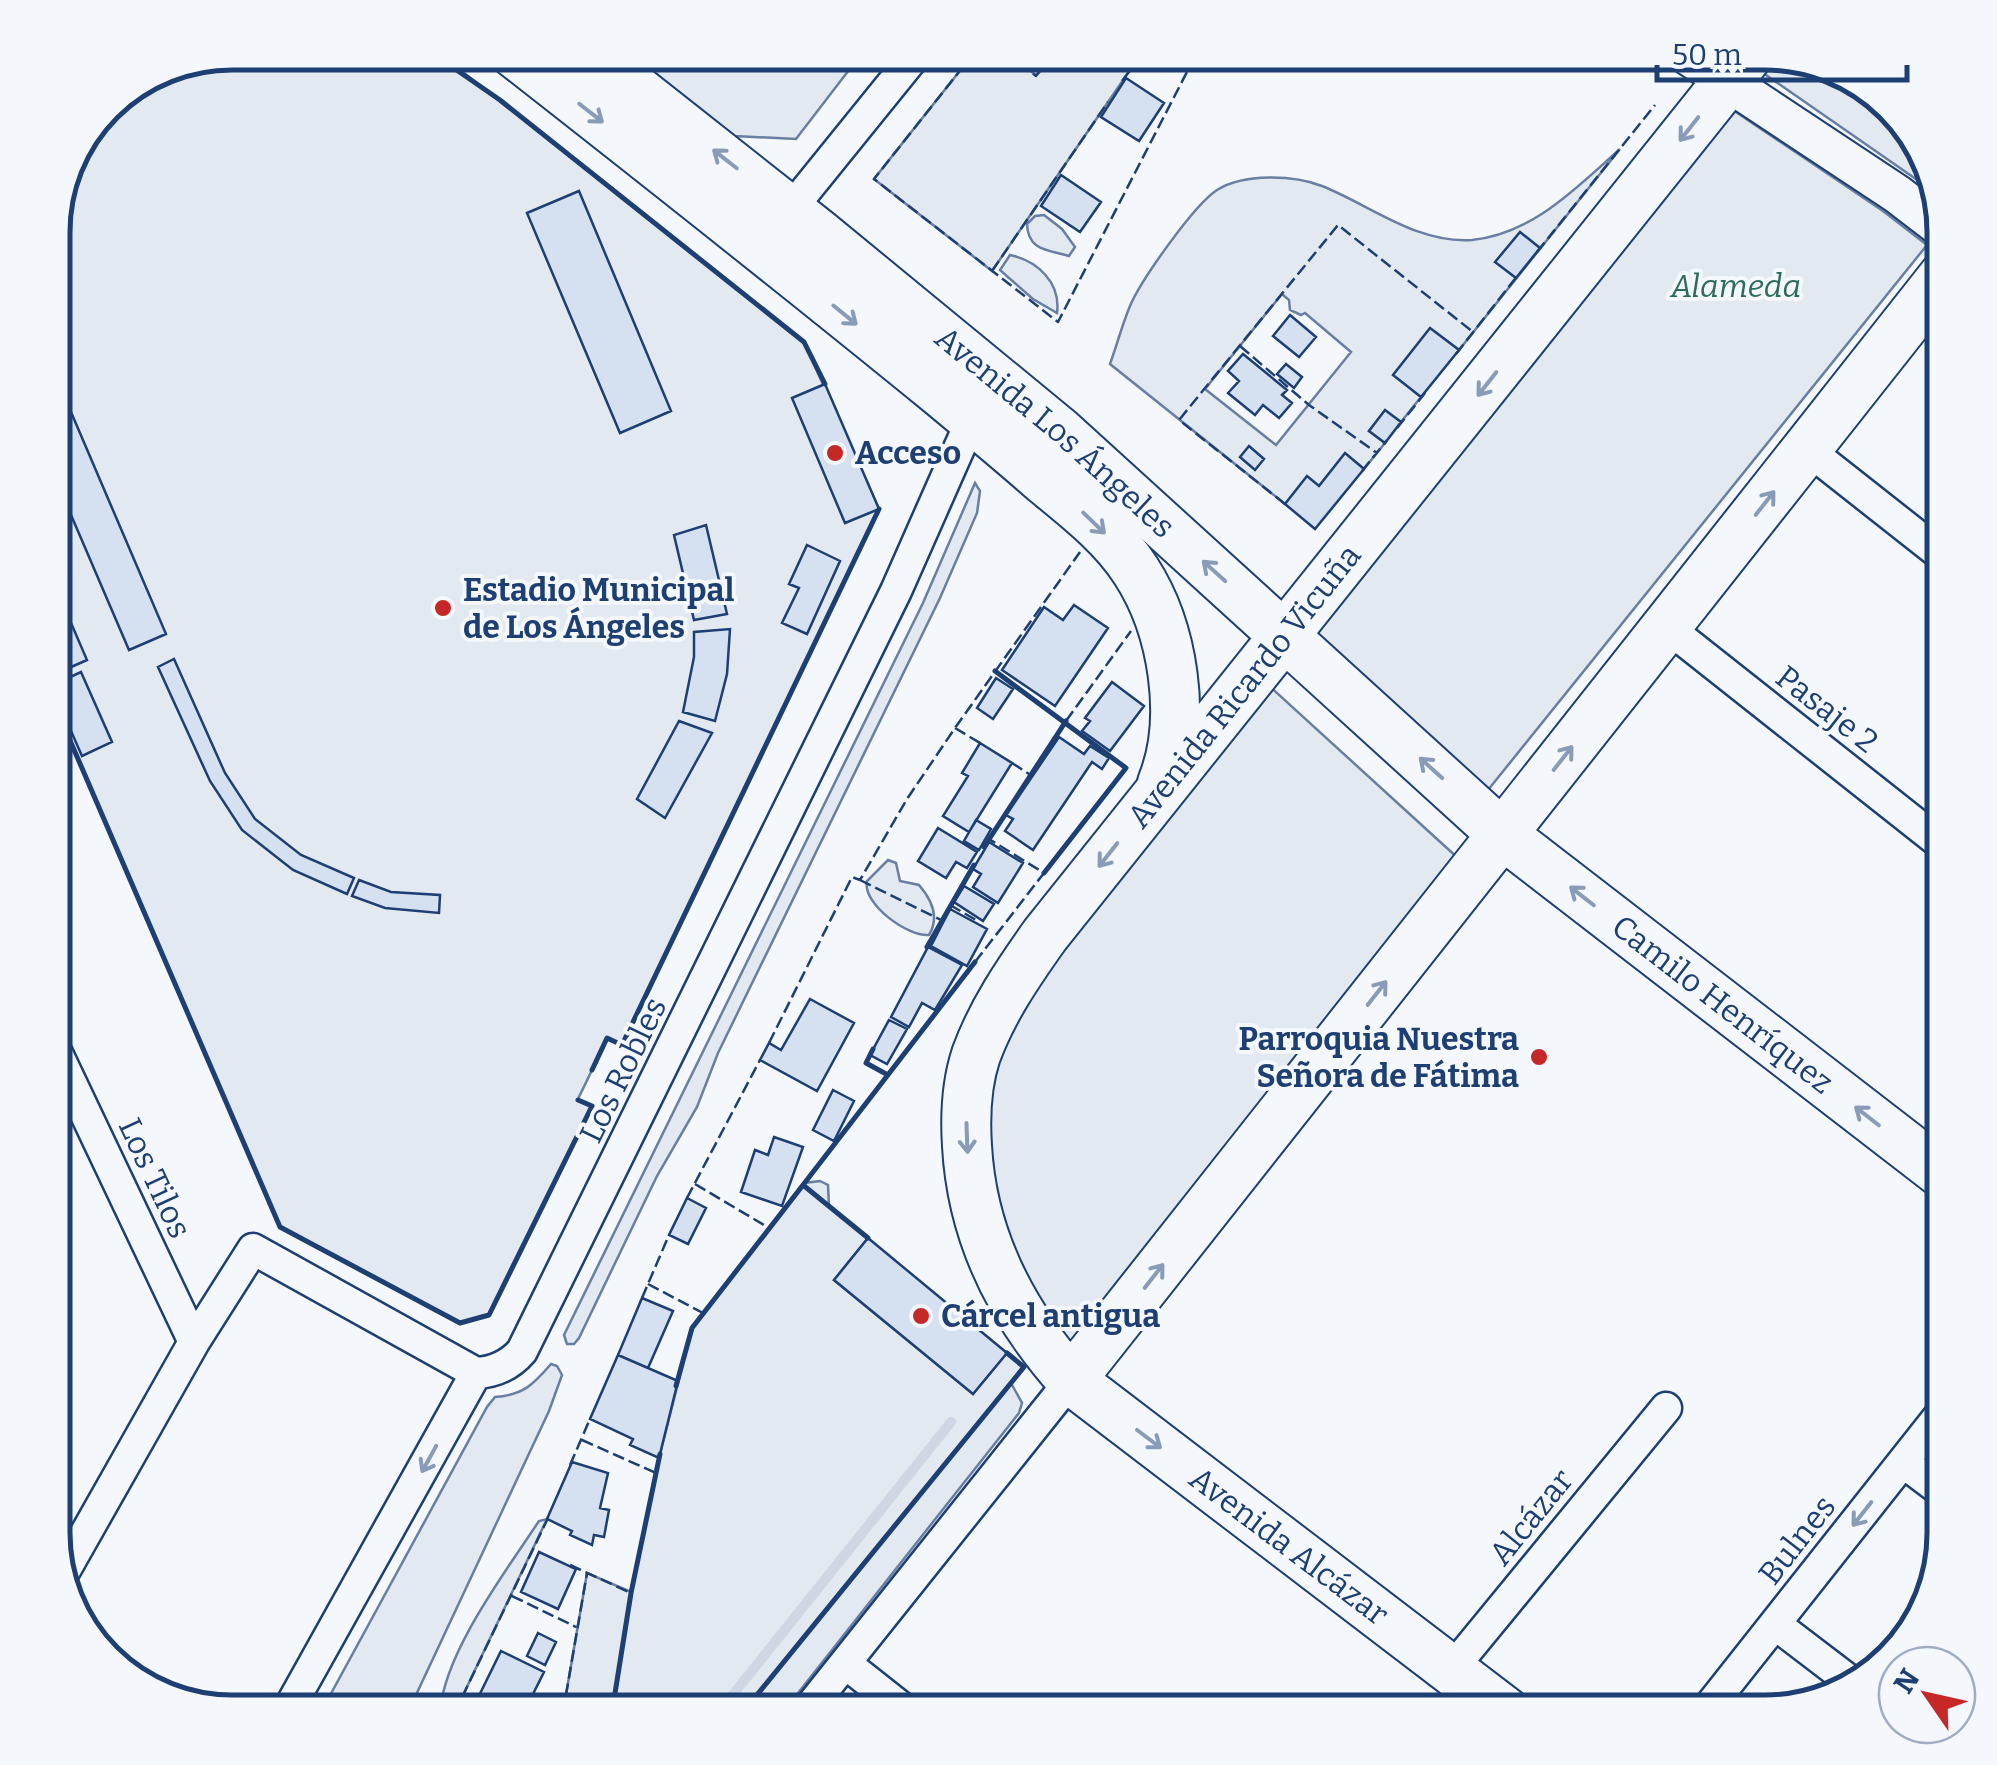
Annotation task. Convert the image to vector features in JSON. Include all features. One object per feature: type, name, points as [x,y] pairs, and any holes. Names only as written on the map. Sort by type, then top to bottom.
[{"type":"main road","name":"Avenida Los Ángeles","points":[[537,70],[972,418],[1124,554],[1146,588],[1169,646],[1174,689],[1167,770],[1158,793]]},
{"type":"main road","name":"Avenida Los Ángeles","points":[[613,70],[1059,431],[1502,834]]},
{"type":"main road","name":"Avenida Ricardo Vicuña","points":[[1072,1380],[1017,1310],[997,1274],[982,1237],[968,1172],[966,1099],[976,1056],[1014,978],[1736,70]]},
{"type":"main road","points":[[1072,1380],[1927,297]]},
{"type":"main road","name":"Camilo Henríquez","points":[[1502,834],[1927,1162]]},
{"type":"main road","name":"Avenida Alcázar","points":[[1072,1380],[1470,1695]]},
{"type":"street","points":[[790,210],[903,70]]},
{"type":"street","points":[[1744,70],[1926,216]]},
{"type":"street","name":"Los Robles","points":[[476,1373],[490,1372],[514,1361],[529,1341],[896,591],[972,418]]},
{"type":"street","points":[[1807,449],[1927,544]]},
{"type":"street","name":"Pasaje 2","points":[[1667,627],[1927,833]]},
{"type":"street","name":"Los Tilos","points":[[70,1081],[194,1342]]},
{"type":"street","points":[[73,1557],[194,1342],[253,1248],[476,1373],[296,1695]]},
{"type":"street","points":[[820,1695],[1072,1380]]},
{"type":"street","name":"Alcázar","points":[[1470,1695],[1666,1408]]},
{"type":"street","name":"Bulnes","points":[[1719,1695],[1927,1432]]},
{"type":"street","points":[[1903,1462],[1927,1480]]},
{"type":"street","points":[[1775,1624],[1843,1675]]},
{"type":"street","points":[[845,1664],[885,1695]]},
{"type":"green space","name":"Estadio Municipal de Los Ángeles","points":[[232,70],[460,70],[804,342],[879,509],[622,1045],[607,1039],[578,1099],[592,1106],[489,1315],[460,1323],[280,1227],[70,740],[70,222],[87,161],[104,134],[125,110],[180,79]]},
{"type":"green space","points":[[651,70],[849,70],[796,139],[734,136]]},
{"type":"green space","points":[[961,70],[1029,70],[1036,75],[1040,70],[1130,70],[992,271],[874,179]]},
{"type":"green space","points":[[1759,70],[1796,73],[1827,82],[1855,97],[1900,142],[1917,180]]},
{"type":"green space","name":"Alameda","points":[[1724,104],[1927,245],[1488,790],[1309,626]]},
{"type":"green space","points":[[1620,149],[1459,350],[1435,332],[1428,332],[1394,374],[1421,397],[1401,422],[1385,411],[1369,431],[1385,443],[1364,469],[1345,454],[1319,486],[1307,477],[1285,504],[1110,364],[1130,306],[1156,262],[1207,198],[1228,184],[1269,178],[1311,182],[1413,230],[1452,240],[1472,240],[1515,229],[1534,219]],"holes":[[[1282,294],[1289,300],[1290,310],[1305,313],[1351,352],[1276,445],[1205,389]]]},
{"type":"green space","points":[[1044,215],[1062,229],[1075,247],[1069,256],[1040,248],[1031,240],[1027,224],[1035,216]]},
{"type":"green space","points":[[1010,255],[1030,262],[1046,275],[1055,292],[1057,313],[1033,299],[1000,270]]},
{"type":"green space","points":[[975,483],[980,491],[977,513],[940,598],[718,1053],[697,1107],[657,1176],[579,1338],[574,1344],[567,1344],[564,1335],[923,603]]},
{"type":"green space","points":[[1266,683],[1460,860],[1073,1350],[1024,1287],[980,1164],[1002,1026]]},
{"type":"green space","points":[[888,860],[896,863],[900,881],[919,885],[928,897],[934,915],[929,935],[899,925],[879,909],[867,890],[867,881]]},
{"type":"green space","points":[[820,1181],[828,1185],[829,1206],[868,1238],[834,1280],[973,1394],[1007,1353],[1024,1367],[1011,1383],[1022,1403],[1019,1413],[796,1695],[566,1695],[587,1573],[631,1592],[692,1328],[804,1183]]},
{"type":"green space","points":[[551,1364],[562,1375],[549,1411],[416,1695],[330,1695],[487,1407],[495,1397],[527,1388]]},
{"type":"green space","points":[[547,1519],[463,1695],[443,1695],[464,1639],[539,1521]]},
{"type":"building","points":[[1126,78],[1164,103],[1139,141],[1101,117]]},
{"type":"building","points":[[1061,175],[1101,202],[1080,232],[1041,206]]},
{"type":"building","points":[[579,191],[671,411],[620,433],[527,213]]},
{"type":"building","points":[[1520,232],[1540,248],[1516,278],[1495,262]]},
{"type":"building","points":[[1290,315],[1316,337],[1299,357],[1273,336]]},
{"type":"building","points":[[1430,328],[1459,350],[1421,397],[1393,375]]},
{"type":"building","points":[[1243,354],[1287,390],[1282,395],[1292,403],[1279,418],[1263,405],[1255,415],[1228,393],[1239,381],[1228,371]]},
{"type":"building","points":[[1286,364],[1302,377],[1294,388],[1277,374]]},
{"type":"building","name":"Acceso","points":[[825,384],[879,509],[845,523],[792,398]]},
{"type":"building","points":[[70,410],[166,634],[129,650],[70,513]]},
{"type":"building","points":[[1385,410],[1401,422],[1385,443],[1369,431]]},
{"type":"building","points":[[1249,446],[1264,459],[1255,470],[1240,457]]},
{"type":"building","points":[[1345,453],[1364,469],[1315,529],[1285,504],[1307,476],[1319,486]]},
{"type":"building","points":[[706,525],[727,614],[694,620],[674,535]]},
{"type":"building","points":[[807,545],[840,561],[807,634],[782,623],[799,588],[789,584]]},
{"type":"building","points":[[1074,605],[1108,628],[1055,706],[1002,670],[1044,607],[1063,620]]},
{"type":"building","points":[[70,621],[87,660],[70,668]]},
{"type":"building","points":[[730,629],[727,674],[715,721],[683,712],[694,657],[694,632]]},
{"type":"building","points":[[174,659],[225,773],[255,819],[301,855],[354,878],[347,894],[293,870],[242,830],[210,781],[158,667]]},
{"type":"building","points":[[81,672],[112,742],[82,756],[70,729],[70,677]]},
{"type":"building","points":[[996,678],[1013,689],[993,719],[977,708]]},
{"type":"building","points":[[1112,682],[1144,706],[1110,751],[1082,731],[1090,721],[1085,718]]},
{"type":"building","points":[[679,721],[712,733],[665,818],[637,799]]},
{"type":"building","points":[[1059,737],[1084,754],[1090,746],[1109,758],[1102,769],[1092,762],[1033,850],[1005,831],[1013,819],[1006,815]]},
{"type":"building","points":[[980,743],[1012,763],[969,832],[943,816],[968,776],[962,773]]},
{"type":"building","points":[[976,820],[991,829],[979,850],[964,841]]},
{"type":"building","points":[[938,828],[977,852],[967,868],[956,862],[946,878],[918,861]]},
{"type":"building","points":[[989,842],[1023,863],[998,903],[973,887],[981,874],[973,869]]},
{"type":"building","points":[[359,880],[391,892],[440,895],[439,913],[385,908],[352,896]]},
{"type":"building","points":[[964,886],[994,904],[983,921],[954,902]]},
{"type":"building","points":[[950,909],[987,929],[967,966],[931,946]]},
{"type":"building","points":[[928,947],[962,965],[935,1010],[922,1003],[909,1027],[891,1017]]},
{"type":"building","points":[[810,999],[854,1023],[817,1091],[760,1060],[769,1043],[781,1050]]},
{"type":"building","points":[[889,1020],[907,1029],[887,1064],[870,1055]]},
{"type":"building","points":[[833,1090],[854,1101],[834,1141],[813,1130]]},
{"type":"building","points":[[774,1137],[803,1147],[782,1206],[741,1192],[755,1150],[768,1155]]},
{"type":"building","points":[[687,1198],[706,1208],[688,1244],[669,1235]]},
{"type":"building","name":"Cárcel antigua","points":[[868,1238],[1007,1353],[973,1394],[834,1280]]},
{"type":"building","points":[[642,1298],[673,1311],[648,1368],[618,1355]]},
{"type":"building","points":[[618,1355],[678,1381],[659,1458],[630,1445],[633,1439],[590,1419]]},
{"type":"building","points":[[572,1462],[608,1473],[600,1508],[609,1510],[604,1537],[594,1535],[592,1545],[547,1519]]},
{"type":"building","points":[[539,1552],[576,1569],[558,1609],[521,1592]]},
{"type":"building","points":[[538,1633],[556,1642],[545,1665],[527,1656]]},
{"type":"building","points":[[501,1651],[544,1672],[532,1695],[479,1695]]},
{"type":"waterway","points":[[733,1695],[951,1422]]},
{"type":"fence","points":[[961,70],[874,179],[1058,322],[1188,70]]},
{"type":"fence","points":[[1028,70],[1036,76],[1041,70]]},
{"type":"fence","points":[[1122,81],[1130,70]]},
{"type":"fence","points":[[992,271],[1108,102]]},
{"type":"fence","points":[[1537,252],[1655,105]]},
{"type":"fence","points":[[1285,504],[1179,420],[1338,225],[1473,332]]},
{"type":"fence","points":[[1456,354],[1518,275]]},
{"type":"fence","points":[[1240,346],[1309,405],[1377,453]]},
{"type":"fence","points":[[1397,428],[1425,393]]},
{"type":"fence","points":[[1362,471],[1387,440]]},
{"type":"fence","points":[[769,1043],[852,877],[860,880],[907,799],[1080,552]]},
{"type":"fence","points":[[1066,721],[1131,631]]},
{"type":"fence","points":[[955,728],[980,743]]},
{"type":"fence","points":[[1012,763],[1029,774]]},
{"type":"fence","points":[[975,962],[1044,873],[989,839]]},
{"type":"fence","points":[[860,880],[941,920]]},
{"type":"fence","points":[[950,905],[976,920]]},
{"type":"fence","points":[[687,1198],[760,1060]]},
{"type":"fence","points":[[695,1184],[769,1228]]},
{"type":"fence","points":[[642,1298],[669,1235]]},
{"type":"fence","points":[[648,1284],[703,1313]]},
{"type":"fence","points":[[570,1465],[590,1419]]},
{"type":"fence","points":[[582,1440],[656,1473]]},
{"type":"fence","points":[[463,1695],[549,1516]]},
{"type":"fence","points":[[570,1565],[631,1593]]},
{"type":"fence","points":[[566,1695],[587,1573]]},
{"type":"fence","points":[[512,1596],[576,1627]]},
{"type":"wall","points":[[457,70],[500,100],[804,342],[825,384]]},
{"type":"wall","points":[[592,1070],[607,1038],[622,1045],[879,509]]},
{"type":"wall","points":[[995,671],[1126,768],[1044,873]]},
{"type":"wall","points":[[984,847],[1066,721]]},
{"type":"wall","points":[[70,740],[280,1227],[460,1323],[489,1315],[592,1106],[578,1100]]},
{"type":"wall","points":[[927,947],[974,865]]},
{"type":"wall","points":[[803,1185],[975,962]]},
{"type":"wall","points":[[873,1049],[866,1063],[888,1075]]},
{"type":"wall","points":[[676,1386],[692,1328],[803,1185],[868,1238]]},
{"type":"wall","points":[[757,1695],[1024,1367],[1007,1353]]},
{"type":"wall","points":[[615,1695],[660,1454]]},
{"type":"place","name":"Acceso","points":[[835,453]]},
{"type":"place","name":"Estadio Municipal de Los Ángeles","points":[[443,608]]},
{"type":"place","name":"Parroquia Nuestra Señora de Fátima","points":[[1539,1057]]},
{"type":"place","name":"Cárcel antigua","points":[[921,1316]]}]
